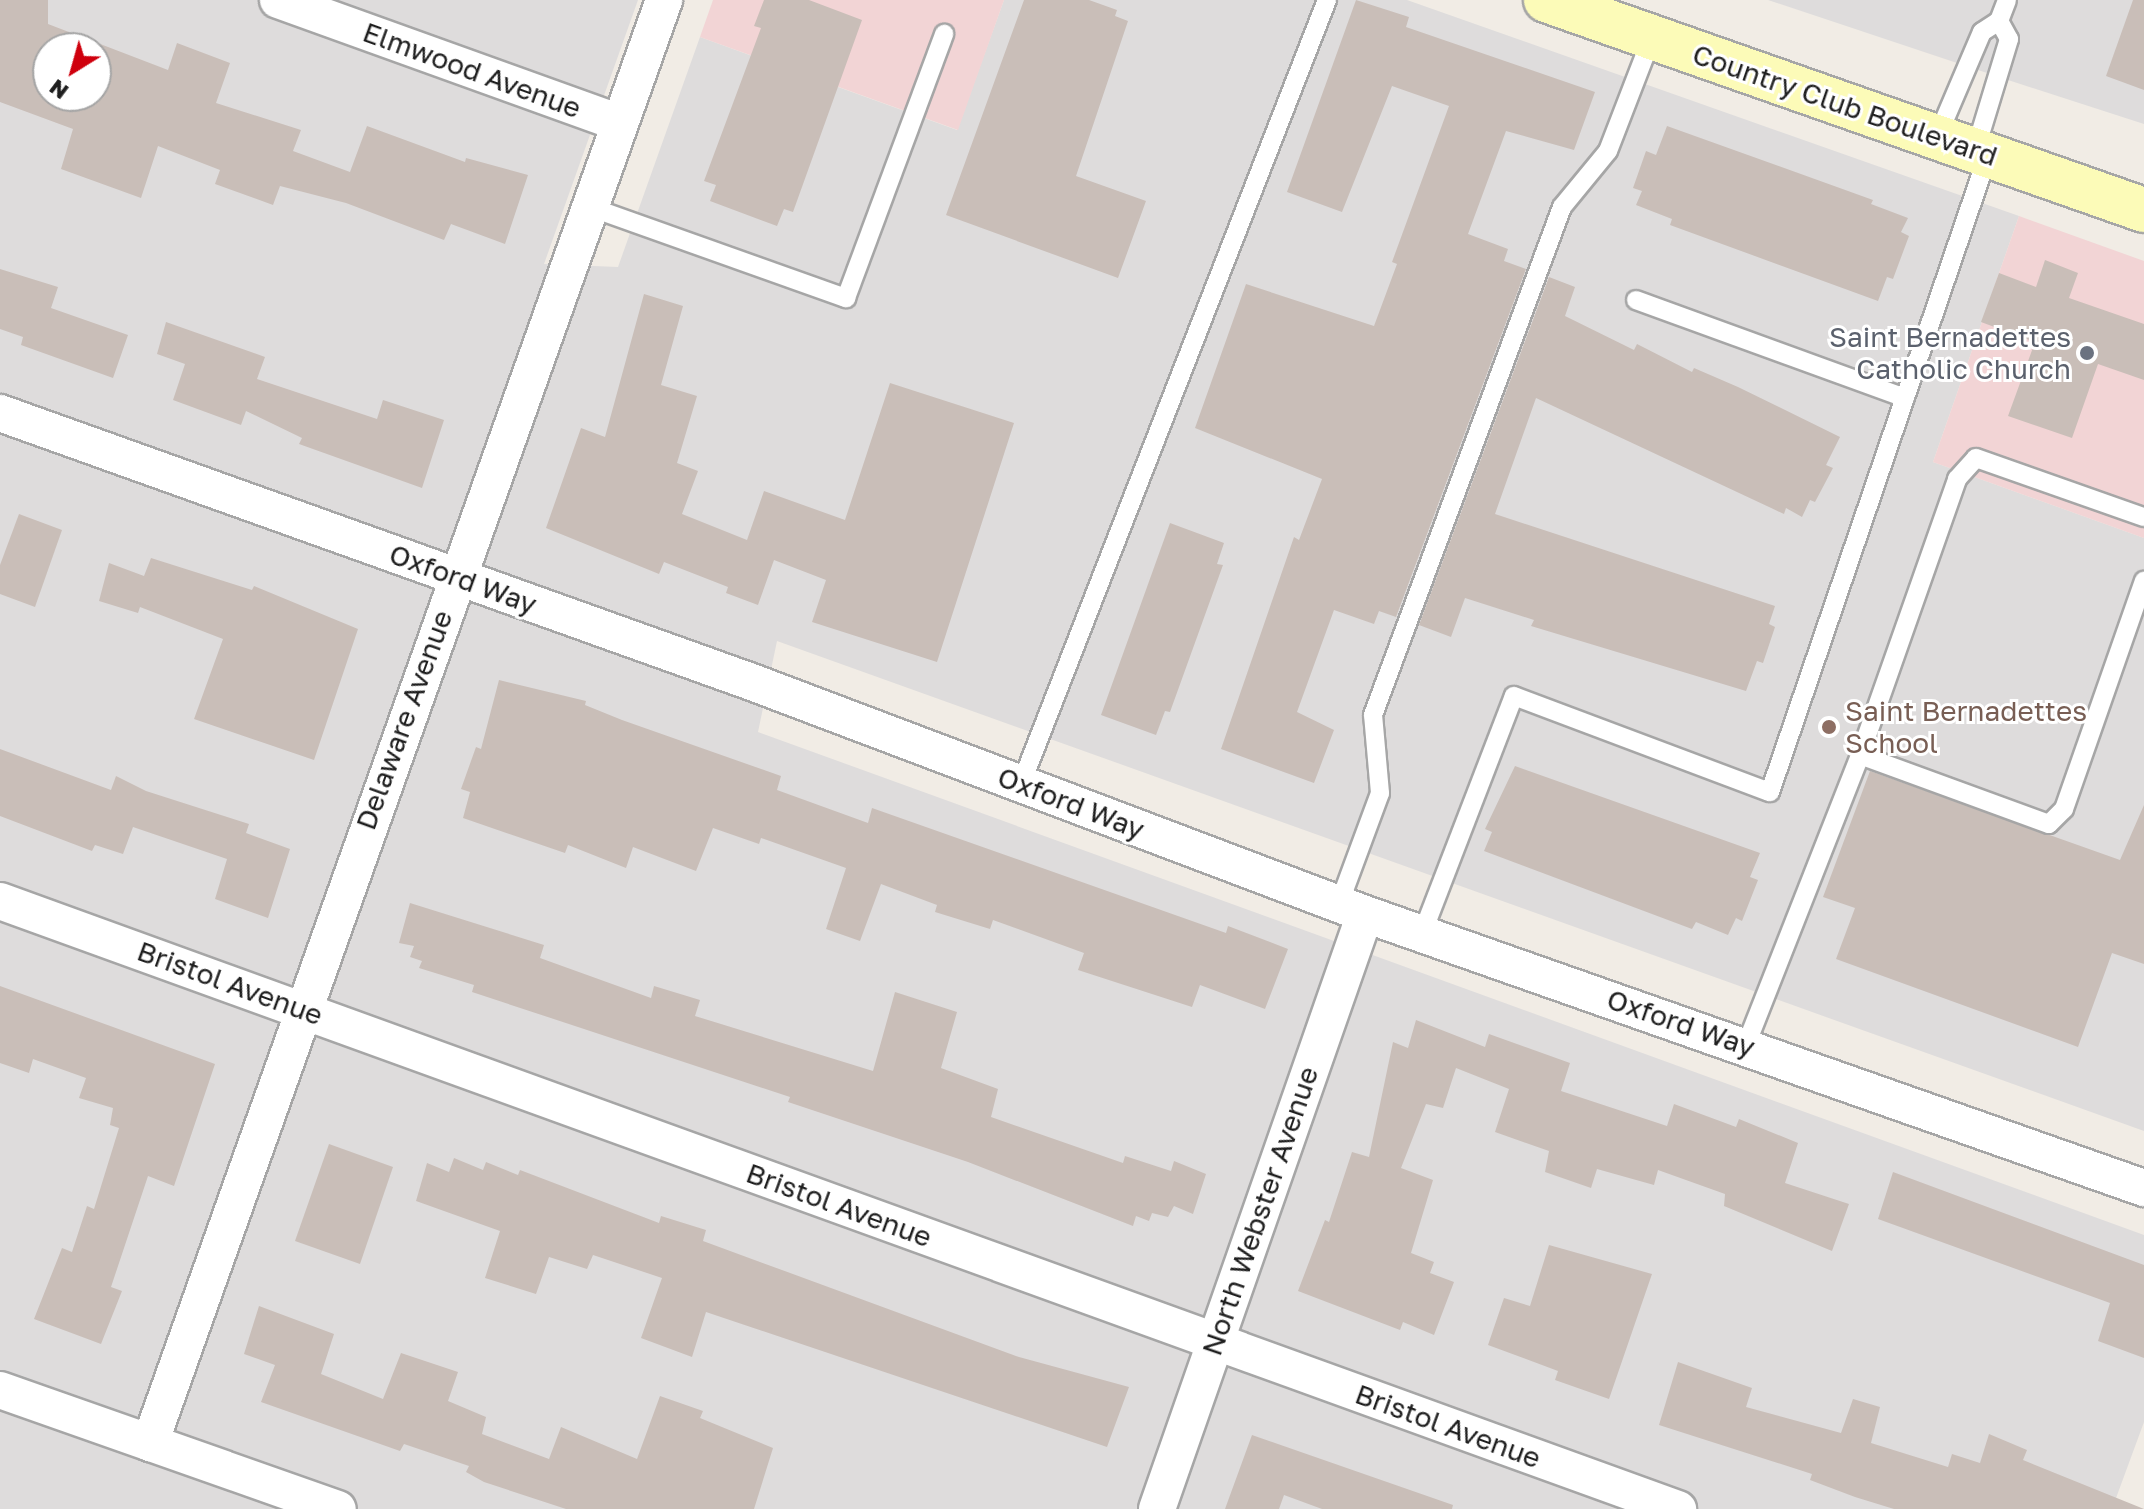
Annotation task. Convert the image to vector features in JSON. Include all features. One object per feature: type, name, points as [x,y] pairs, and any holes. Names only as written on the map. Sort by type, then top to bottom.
[{"type":"street","name":"Elmwood Avenue","points":[[278,0],[620,123]]},
{"type":"street","name":"Delaware Avenue","points":[[150,1443],[302,1008],[664,0]]},
{"type":"street","name":"Country Club Boulevard","points":[[1555,1],[2144,210]]},
{"type":"street","name":"Oxford Way","points":[[0,413],[456,576],[1352,909],[1746,1045],[2144,1188]]},
{"type":"street","name":"Bristol Avenue","points":[[0,901],[1678,1509]]},
{"type":"street","name":"North Webster Avenue","points":[[1157,1509],[1215,1342],[1352,909]]},
{"type":"street","points":[[0,1390],[338,1509]]},
{"type":"lane","points":[[1021,784],[1327,0]]},
{"type":"lane","points":[[1422,934],[1514,696],[1770,792],[1905,398],[1967,147],[1982,32],[1999,21],[2007,0]]},
{"type":"lane","points":[[1967,147],[2009,39],[1999,21]]},
{"type":"lane","points":[[590,207],[846,298],[944,34]]},
{"type":"lane","points":[[1352,909],[1380,793],[1373,715],[1562,207],[1608,151],[1652,37]]},
{"type":"lane","points":[[1636,300],[1905,398]]},
{"type":"lane","points":[[1746,1045],[1860,755],[1957,479],[1976,458],[2144,517]]},
{"type":"lane","points":[[1860,755],[2049,824],[2064,809],[2144,581]]},
{"type":"shaded area","points":[[0,0],[638,0],[544,264],[618,267],[700,37],[957,130],[1004,0],[1407,0],[2019,216],[1933,462],[2144,538],[2144,1131],[777,641],[758,732],[2144,1235],[2144,1422],[2112,1509],[0,1509]]},
{"type":"shaded area","points":[[713,0],[1004,0],[958,130],[700,37]]},
{"type":"shaded area","points":[[1768,0],[2144,0],[2144,124],[2005,79]]},
{"type":"shaded area","points":[[2019,216],[2144,261],[2144,538],[1933,462]]},
{"type":"building","points":[[0,0],[48,0],[48,24],[69,32],[32,32],[32,112],[112,112],[112,49],[168,70],[177,43],[230,63],[216,103],[301,130],[293,151],[350,172],[367,126],[465,162],[466,158],[528,175],[505,244],[451,224],[444,240],[346,203],[280,186],[273,205],[215,184],[220,170],[158,146],[141,198],[61,169],[73,129],[0,102]]},
{"type":"building","points":[[764,0],[809,0],[862,20],[793,212],[784,209],[777,226],[710,201],[716,185],[704,181],[761,28],[754,26]]},
{"type":"building","points":[[1024,0],[1089,0],[1117,10],[1115,16],[1128,21],[1076,176],[1146,201],[1118,278],[946,215]]},
{"type":"building","points":[[1356,0],[1409,17],[1406,27],[1595,92],[1574,150],[1506,131],[1468,234],[1508,249],[1504,261],[1526,269],[1396,617],[1379,611],[1374,624],[1334,610],[1297,712],[1334,730],[1314,783],[1221,749],[1294,537],[1299,540],[1322,479],[1195,428],[1246,284],[1374,326],[1397,264],[1392,262],[1449,106],[1392,86],[1342,212],[1287,192]]},
{"type":"building","points":[[2133,0],[2144,0],[2144,90],[2106,76]]},
{"type":"building","points":[[1667,126],[1873,200],[1871,204],[1908,218],[1901,232],[1909,236],[1893,279],[1887,277],[1878,301],[1670,225],[1672,219],[1636,205],[1642,191],[1633,188],[1646,151],[1656,155]]},
{"type":"building","name":"Saint Bernadettes Catholic Church","points":[[2045,260],[2078,273],[2069,298],[2144,324],[2144,380],[2098,364],[2072,438],[2008,416],[2035,342],[1981,322],[1999,273],[2036,287]]},
{"type":"building","points":[[0,269],[58,287],[51,308],[128,335],[113,378],[21,345],[23,337],[0,329]]},
{"type":"building","points":[[1549,277],[1575,287],[1565,316],[1634,350],[1637,344],[1692,372],[1694,368],[1738,387],[1840,437],[1826,465],[1833,468],[1815,502],[1810,500],[1802,517],[1786,508],[1784,514],[1536,398],[1495,514],[1775,606],[1769,624],[1775,627],[1763,663],[1757,661],[1746,691],[1531,626],[1534,620],[1465,598],[1451,637],[1419,625]]},
{"type":"building","points":[[644,294],[683,306],[661,385],[697,396],[677,463],[698,471],[682,514],[747,540],[764,491],[845,520],[890,383],[1014,423],[937,662],[812,622],[826,580],[774,560],[758,605],[726,593],[728,587],[664,562],[659,574],[546,528],[581,428],[605,437]]},
{"type":"building","points":[[166,322],[265,357],[257,379],[377,419],[383,400],[444,420],[422,488],[299,444],[302,438],[246,411],[241,425],[173,400],[185,364],[157,354]]},
{"type":"building","points":[[19,514],[62,530],[35,607],[0,594],[0,565]]},
{"type":"building","points":[[1170,523],[1224,543],[1217,564],[1223,565],[1170,712],[1165,711],[1156,735],[1101,715]]},
{"type":"building","points":[[151,558],[252,590],[254,586],[358,629],[314,760],[194,719],[223,639],[140,607],[138,613],[99,601],[109,563],[144,576]]},
{"type":"building","points":[[499,680],[586,701],[585,705],[622,720],[781,776],[777,790],[868,823],[872,808],[1226,933],[1228,926],[1288,949],[1265,1009],[1200,985],[1192,1007],[1078,970],[1084,953],[993,920],[990,929],[935,912],[937,905],[881,884],[860,941],[826,929],[846,868],[761,838],[759,844],[713,828],[696,871],[633,847],[626,868],[568,845],[565,853],[463,818],[470,792],[461,789],[476,747],[481,749]]},
{"type":"building","points":[[0,749],[111,790],[116,776],[146,791],[249,824],[246,833],[290,849],[268,918],[215,899],[227,859],[133,827],[123,854],[95,845],[92,851],[0,816]]},
{"type":"building","points":[[1515,766],[1760,853],[1750,877],[1758,880],[1742,921],[1736,918],[1728,935],[1696,922],[1692,929],[1484,851],[1492,832],[1485,829]]},
{"type":"building","points":[[1870,771],[2120,860],[2144,805],[2144,964],[2112,953],[2078,1047],[1836,959],[1855,908],[1823,897]]},
{"type":"building","points":[[410,903],[544,945],[540,958],[651,998],[654,986],[700,1000],[695,1016],[873,1071],[895,992],[957,1012],[941,1068],[998,1089],[991,1117],[1123,1163],[1125,1156],[1171,1171],[1174,1161],[1206,1174],[1193,1214],[1174,1206],[1168,1217],[1152,1213],[1149,1221],[1136,1216],[1133,1226],[968,1162],[788,1102],[790,1097],[472,992],[474,985],[419,968],[422,961],[410,957],[414,946],[399,943]]},
{"type":"building","points":[[0,986],[215,1064],[174,1186],[148,1176],[111,1287],[122,1291],[101,1344],[34,1319],[62,1248],[72,1252],[87,1206],[94,1209],[119,1128],[110,1125],[113,1108],[79,1098],[86,1078],[33,1059],[29,1073],[0,1063]]},
{"type":"building","points":[[1416,1020],[1485,1047],[1489,1034],[1570,1063],[1561,1091],[1667,1126],[1674,1104],[1736,1127],[1739,1119],[1798,1143],[1785,1183],[1849,1204],[1832,1251],[1724,1206],[1725,1194],[1658,1170],[1654,1185],[1597,1169],[1591,1188],[1545,1172],[1549,1151],[1495,1132],[1509,1089],[1456,1068],[1443,1108],[1426,1104],[1401,1168],[1433,1180],[1411,1253],[1434,1262],[1430,1273],[1454,1282],[1434,1335],[1403,1322],[1400,1330],[1298,1291],[1325,1220],[1329,1222],[1352,1152],[1369,1157],[1393,1042],[1408,1048]]},
{"type":"building","points":[[329,1144],[393,1167],[360,1264],[295,1241]]},
{"type":"building","points":[[454,1158],[483,1170],[486,1162],[518,1175],[520,1170],[659,1223],[661,1216],[706,1230],[703,1241],[1019,1357],[1129,1387],[1107,1447],[706,1312],[692,1357],[641,1338],[662,1278],[593,1255],[587,1269],[549,1257],[536,1294],[485,1278],[500,1231],[416,1201],[427,1163],[449,1172]]},
{"type":"building","points":[[1893,1172],[2144,1265],[2144,1358],[2098,1341],[2110,1303],[1878,1219]]},
{"type":"building","points":[[1549,1245],[1652,1274],[1609,1399],[1555,1380],[1558,1371],[1488,1345],[1504,1298],[1530,1306]]},
{"type":"building","points":[[259,1306],[334,1334],[321,1374],[383,1399],[401,1353],[458,1372],[448,1401],[486,1417],[482,1434],[549,1459],[561,1427],[637,1459],[660,1396],[703,1411],[700,1418],[773,1448],[754,1509],[566,1509],[484,1482],[466,1472],[469,1466],[404,1444],[400,1451],[261,1402],[275,1365],[244,1354]]},
{"type":"building","points":[[1678,1362],[1752,1388],[1746,1407],[1841,1433],[1853,1399],[1880,1407],[1871,1443],[1948,1467],[1952,1454],[1980,1463],[1989,1434],[2027,1450],[2023,1460],[2144,1509],[1894,1509],[1855,1497],[1810,1480],[1812,1474],[1659,1425]]},
{"type":"building","points":[[1252,1435],[1453,1505],[1452,1509],[1322,1509],[1284,1495],[1279,1509],[1225,1509]]},
{"type":"place","name":"Saint Bernadettes Catholic Church","points":[[2087,353]]},
{"type":"place","name":"Saint Bernadettes School","points":[[1829,727]]}]
